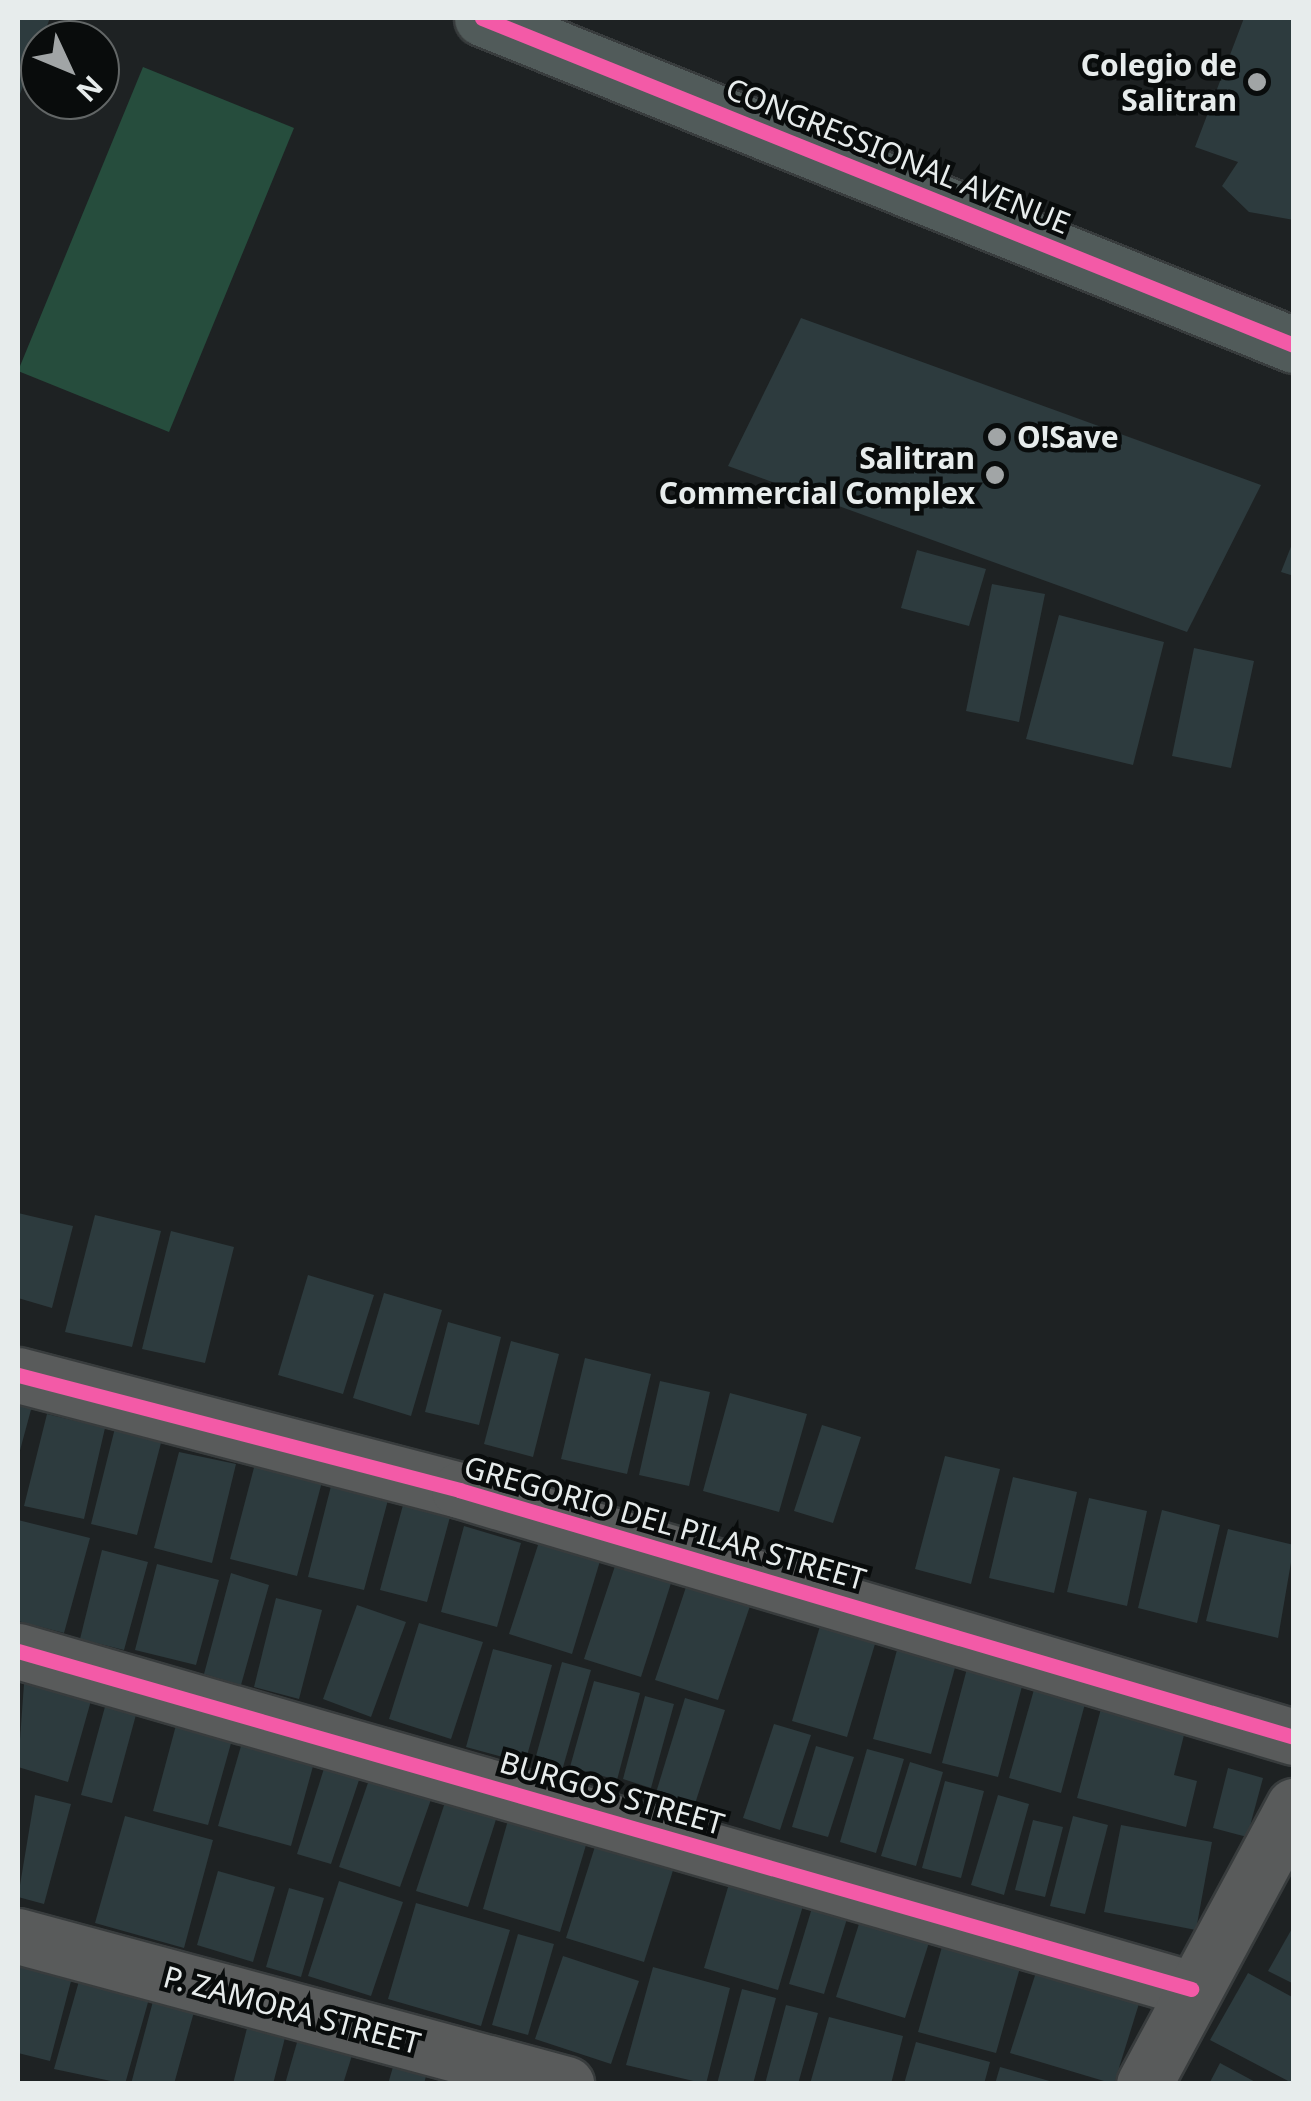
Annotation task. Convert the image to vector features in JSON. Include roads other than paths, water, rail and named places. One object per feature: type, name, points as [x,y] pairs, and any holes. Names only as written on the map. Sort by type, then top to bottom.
[{"type":"main road","name":"CONGRESSIONAL AVENUE","points":[[482,18],[1294,345]]},
{"type":"street","name":"GREGORIO DEL PILAR STREET","points":[[18,1375],[459,1490],[1294,1737]]},
{"type":"street","name":"BURGOS STREET","points":[[18,1651],[1190,1989]]},
{"type":"street","points":[[1144,2084],[1190,1989],[1294,1806]]},
{"type":"street","name":"P. ZAMORA STREET","points":[[18,1936],[566,2084]]},
{"type":"place","name":"Colegio de Salitran","points":[[1257,82]]},
{"type":"place","name":"O!Save","points":[[997,437]]},
{"type":"place","name":"Salitran Commercial Complex","points":[[995,475]]}]
